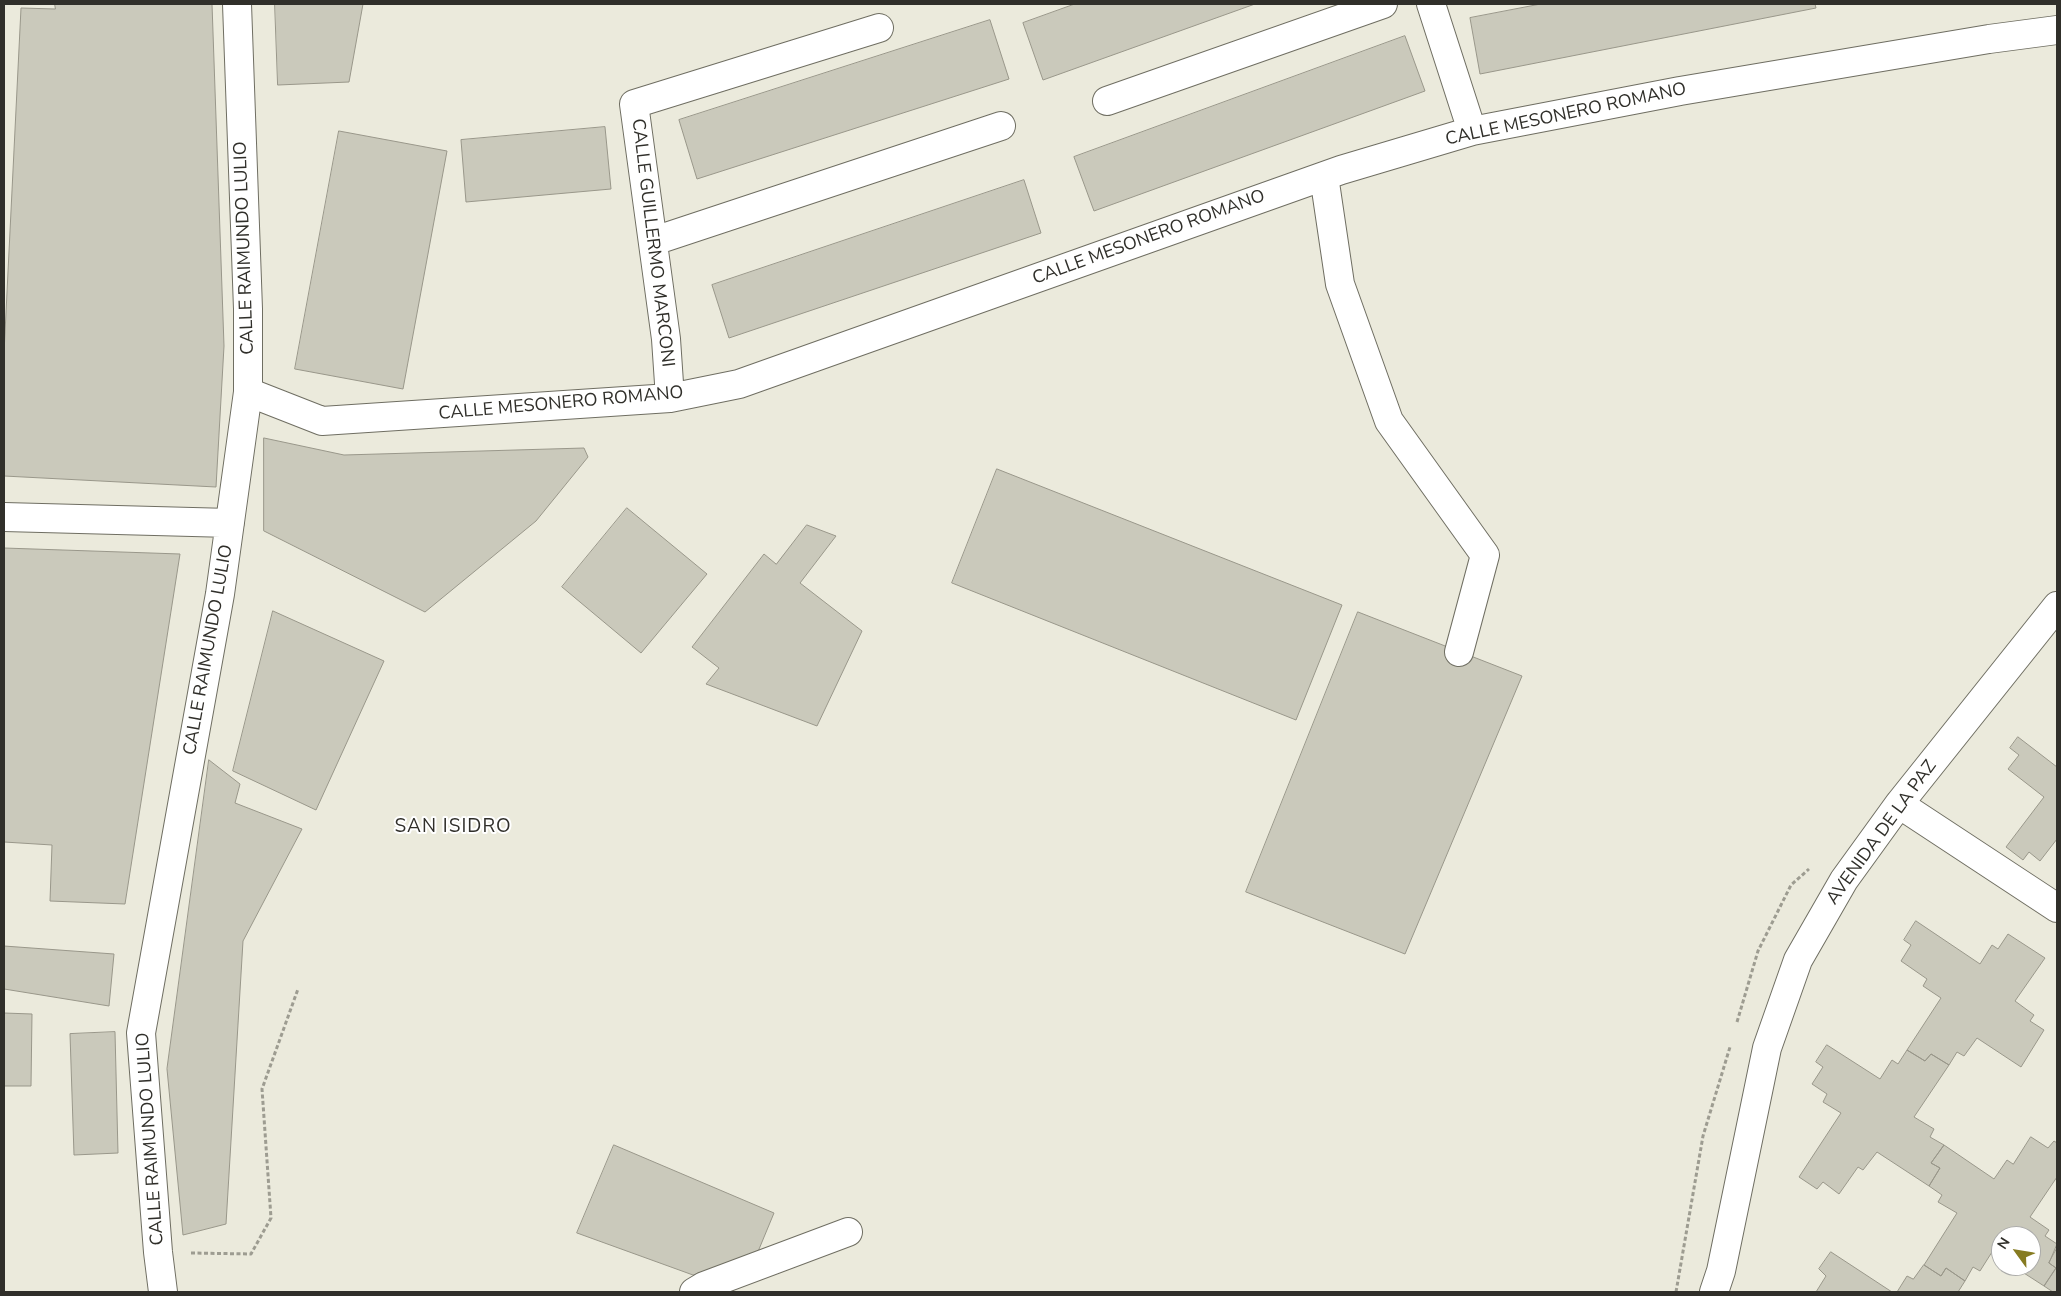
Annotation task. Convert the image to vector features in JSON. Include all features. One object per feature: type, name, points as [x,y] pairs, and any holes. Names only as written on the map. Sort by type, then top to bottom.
[{"type":"street","name":"CALLE RAIMUNDO LULIO","points":[[163,1292],[158,1252],[141,1033],[220,594],[248,392],[248,309],[237,4]]},
{"type":"street","points":[[1107,101],[1383,4]]},
{"type":"street","points":[[1431,4],[1472,130]]},
{"type":"street","name":"CALLE GUILLERMO MARCONI","points":[[670,398],[666,338],[634,104],[879,28]]},
{"type":"street","name":"CALLE MESONERO ROMANO","points":[[248,392],[322,421],[670,398],[739,384],[1324,176],[1472,130],[1680,91],[1989,38],[2057,30]]},
{"type":"street","points":[[654,241],[1000,126]]},
{"type":"street","points":[[1324,176],[1340,284],[1389,421],[1485,555],[1459,652]]},
{"type":"street","points":[[4,517],[230,523]]},
{"type":"street","name":"AVENIDA DE LA PAZ","points":[[1714,1292],[1721,1270],[1767,1048],[1798,960],[1844,880],[1899,804],[2057,606]]},
{"type":"street","points":[[1899,804],[2057,908]]},
{"type":"street","points":[[694,1292],[704,1286],[848,1232]]},
{"type":"path","points":[[158,1252],[252,1254],[271,1218],[262,1088],[298,989]]},
{"type":"building","points":[[55,4],[212,4],[224,346],[216,487],[4,476],[4,353],[21,8],[55,9]]},
{"type":"building","points":[[275,4],[363,4],[349,82],[278,85]]},
{"type":"building","points":[[1075,4],[1255,4],[1043,80],[1023,23]]},
{"type":"building","points":[[1541,4],[1815,4],[1816,8],[1480,74],[1470,18]]},
{"type":"building","points":[[990,20],[1009,79],[697,179],[679,120]]},
{"type":"building","points":[[1405,36],[1425,91],[1094,211],[1074,157]]},
{"type":"building","points":[[605,127],[611,189],[466,202],[461,140]]},
{"type":"building","points":[[339,131],[447,151],[403,389],[295,369]]},
{"type":"building","points":[[1024,180],[1041,233],[729,338],[712,285]]},
{"type":"building","points":[[264,438],[344,455],[584,448],[588,457],[536,521],[425,612],[264,531]]},
{"type":"building","points":[[997,469],[1342,605],[1296,720],[952,583]]},
{"type":"building","points":[[627,508],[707,574],[641,653],[562,587]]},
{"type":"building","points":[[807,525],[836,536],[800,583],[862,631],[817,726],[706,684],[719,668],[692,647],[764,554],[776,564]]},
{"type":"building","points":[[4,548],[180,554],[125,904],[50,901],[52,845],[4,842]]},
{"type":"building","points":[[273,611],[384,661],[316,810],[233,771]]},
{"type":"building","points":[[1358,612],[1522,676],[1405,954],[1246,892]]},
{"type":"building","points":[[2018,737],[2057,767],[2057,839],[2040,861],[2029,852],[2023,860],[2006,847],[2044,797],[2008,769],[2019,755],[2010,748]]},
{"type":"building","points":[[209,760],[240,784],[235,803],[302,829],[243,941],[226,1224],[183,1235],[167,1069]]},
{"type":"building","points":[[1916,921],[1980,964],[1992,945],[1998,949],[2008,934],[2045,958],[2015,1001],[2034,1015],[2030,1021],[2044,1030],[2021,1067],[1977,1038],[1964,1056],[1957,1052],[1949,1065],[1931,1054],[1925,1061],[1907,1050],[1941,998],[1923,986],[1927,979],[1901,961],[1911,945],[1904,940]]},
{"type":"building","points":[[4,946],[114,954],[109,1006],[4,989]]},
{"type":"building","points":[[4,1013],[32,1014],[31,1086],[4,1086]]},
{"type":"building","points":[[115,1032],[118,1153],[74,1155],[70,1034]]},
{"type":"building","points":[[1827,1045],[1880,1079],[1892,1060],[1898,1064],[1907,1050],[1925,1061],[1931,1054],[1949,1065],[1914,1117],[1934,1129],[1930,1137],[1944,1145],[1931,1163],[1940,1168],[1929,1186],[1877,1152],[1863,1170],[1858,1167],[1839,1194],[1823,1182],[1817,1189],[1799,1177],[1841,1113],[1823,1102],[1827,1094],[1812,1084],[1823,1067],[1816,1062]]},
{"type":"building","points":[[2031,1137],[2048,1148],[2054,1141],[2057,1143],[2057,1177],[2030,1217],[2049,1230],[2045,1236],[2057,1244],[2049,1263],[2056,1268],[2044,1286],[2028,1276],[2041,1276],[2041,1226],[1991,1226],[1991,1254],[1980,1271],[1973,1267],[1965,1281],[1946,1268],[1941,1276],[1924,1265],[1957,1213],[1938,1202],[1942,1195],[1929,1186],[1940,1168],[1931,1163],[1944,1145],[1994,1179],[2007,1160],[2013,1164]]},
{"type":"building","points":[[614,1145],[774,1213],[757,1254],[693,1275],[577,1233]]},
{"type":"building","points":[[2057,1248],[2057,1292],[2053,1292],[2044,1286],[2056,1268],[2049,1263]]},
{"type":"building","points":[[1831,1252],[1892,1292],[1816,1292],[1826,1276],[1819,1269]]},
{"type":"building","points":[[1924,1265],[1941,1276],[1946,1268],[1965,1281],[1958,1292],[1897,1292],[1907,1276],[1913,1279]]},
{"type":"district","name":"SAN ISIDRO","points":[[453,827]]}]
